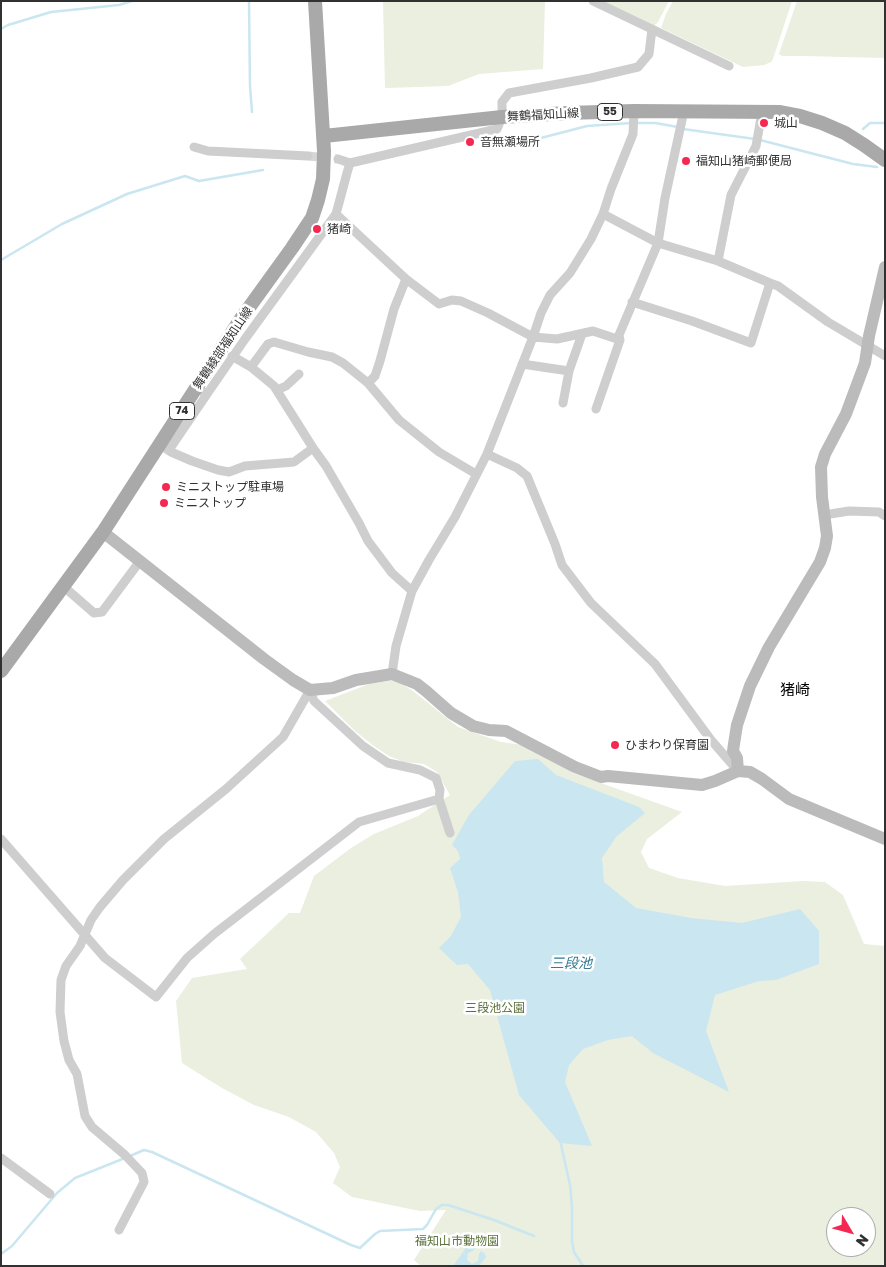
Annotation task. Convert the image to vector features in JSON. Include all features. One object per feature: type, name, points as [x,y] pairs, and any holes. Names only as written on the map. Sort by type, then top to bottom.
[{"type":"main road","points":[[315,1],[324,136]]},
{"type":"main road","name":"舞鶴福知山線","points":[[324,136],[502,117],[567,113],[634,111],[779,112],[800,116],[845,133],[885,160]]},
{"type":"main road","name":"舞鶴綾部福知山線","points":[[1,670],[164,447],[201,391],[240,320],[312,218],[323,179],[324,136]]},
{"type":"street","points":[[593,1],[729,66]]},
{"type":"street","points":[[338,159],[350,163],[497,129],[502,117],[502,102],[509,93],[638,67],[649,54],[652,29]]},
{"type":"street","points":[[392,674],[396,646],[412,591],[455,517],[486,454],[533,336],[540,312],[550,295],[570,273],[591,239],[603,214],[633,134],[634,111]]},
{"type":"street","points":[[596,409],[620,340],[619,335],[658,243],[665,198],[684,111]]},
{"type":"street","points":[[718,261],[731,195],[756,146],[762,112]]},
{"type":"street","points":[[194,147],[208,151],[308,156]]},
{"type":"street","points":[[201,391],[232,356],[336,214],[350,163]]},
{"type":"street","points":[[336,214],[406,279],[439,304],[452,300],[461,301],[533,336],[557,340],[594,332],[620,340]]},
{"type":"street","points":[[603,214],[658,243],[718,261],[778,286],[828,322],[885,356]]},
{"type":"street","points":[[738,771],[734,744],[737,725],[750,686],[769,648],[820,562],[825,548],[827,536],[822,497],[821,467],[825,454],[846,414],[865,363],[869,336],[885,267]]},
{"type":"street","points":[[368,384],[375,376],[394,309],[406,279]]},
{"type":"street","points":[[632,302],[692,321],[751,343],[770,283]]},
{"type":"street","points":[[563,403],[568,371],[582,334]]},
{"type":"street","points":[[251,367],[268,344],[274,342],[332,357],[368,384],[399,420],[439,452],[476,474]]},
{"type":"street","points":[[232,356],[251,367],[274,386],[326,466],[368,541],[392,573],[412,591]]},
{"type":"street","points":[[522,364],[568,371]]},
{"type":"street","points":[[277,390],[286,386],[299,374]]},
{"type":"street","points":[[164,447],[192,461],[229,472],[245,466],[294,462],[313,448]]},
{"type":"street","points":[[486,454],[517,468],[527,476],[562,565],[591,603],[655,664],[711,740],[738,771]]},
{"type":"street","points":[[824,515],[849,511],[883,511]]},
{"type":"street","points":[[103,532],[264,659],[310,690],[333,688],[356,680],[392,674],[417,684],[451,713],[473,726],[489,730],[506,731],[576,767],[601,777],[608,776],[702,785],[738,771],[750,772],[789,798],[885,839]]},
{"type":"street","points":[[64,586],[94,613],[102,612],[140,561]]},
{"type":"street","points":[[310,690],[314,701],[363,746],[388,763],[420,770],[436,778],[440,790],[439,799],[450,833]]},
{"type":"street","points":[[119,1230],[144,1182],[142,1173],[92,1127],[85,1116],[77,1074],[69,1060],[64,1041],[60,1012],[61,980],[66,966],[80,946],[91,920],[123,880],[164,839],[226,789],[283,737],[310,690]]},
{"type":"street","points":[[1,839],[105,958],[156,997],[186,958],[214,934],[359,822],[439,799]]},
{"type":"street","points":[[1,1158],[50,1194]]},
{"type":"green space","points":[[383,1],[545,1],[543,69],[479,74],[448,86],[385,88]]},
{"type":"green space","points":[[603,1],[669,1],[654,26]]},
{"type":"green space","points":[[673,1],[792,1],[771,62],[764,65],[743,67],[661,28]]},
{"type":"green space","points":[[797,1],[885,1],[885,58],[782,56],[779,54]]},
{"type":"green space","name":"三段池公園","points":[[395,680],[413,691],[458,727],[501,742],[523,745],[544,755],[573,773],[682,812],[647,839],[641,852],[649,868],[678,878],[725,886],[802,881],[825,882],[843,895],[864,944],[885,946],[885,1266],[421,1266],[414,1260],[446,1210],[420,1211],[352,1197],[333,1183],[340,1167],[334,1153],[316,1132],[289,1117],[254,1105],[182,1063],[176,1001],[192,978],[247,969],[240,959],[289,913],[300,913],[314,876],[351,848],[374,834],[418,816],[450,795],[437,772],[424,764],[404,762],[389,756],[355,731],[325,701],[369,684]]},
{"type":"water","name":"三段池","points":[[538,759],[556,775],[639,807],[645,813],[616,837],[602,858],[604,882],[636,908],[691,918],[742,923],[800,909],[819,931],[819,964],[776,980],[759,981],[715,995],[706,1031],[729,1092],[653,1053],[632,1036],[608,1040],[583,1049],[569,1065],[565,1082],[592,1146],[560,1143],[519,1095],[490,990],[468,964],[457,965],[439,948],[451,936],[461,917],[458,892],[450,868],[460,859],[458,851],[452,845],[469,815],[515,761]]},
{"type":"water","points":[[471,1244],[475,1248],[468,1253],[467,1260],[472,1264],[478,1261],[481,1251],[485,1254],[486,1257],[479,1266],[453,1266],[468,1245]]},
{"type":"waterway","points":[[1,29],[8,25],[51,12],[119,5],[132,1]]},
{"type":"waterway","points":[[249,1],[252,112]]},
{"type":"waterway","points":[[537,139],[587,126],[631,123]]},
{"type":"waterway","points":[[636,123],[655,123],[678,127]]},
{"type":"waterway","points":[[863,129],[870,123],[885,123]]},
{"type":"waterway","points":[[683,129],[755,139]]},
{"type":"waterway","points":[[760,140],[853,164],[877,167]]},
{"type":"waterway","points":[[1,260],[62,224],[127,194],[185,176],[199,181],[263,170]]},
{"type":"waterway","points":[[560,1140],[570,1185],[574,1252],[583,1266]]},
{"type":"waterway","points":[[130,1156],[144,1150],[152,1152],[360,1248],[380,1231],[423,1229],[436,1209],[442,1205],[448,1205],[494,1220],[534,1236]]},
{"type":"waterway","points":[[1,1254],[12,1246],[57,1193],[75,1178],[125,1158]]},
{"type":"tunnel","points":[[308,156],[338,159]]},
{"type":"place","name":"城山","points":[[764,123]]},
{"type":"place","name":"音無瀬場所","points":[[470,142]]},
{"type":"place","name":"福知山猪崎郵便局","points":[[686,161]]},
{"type":"place","name":"猪崎","points":[[317,229]]},
{"type":"place","name":"ミニストップ駐車場","points":[[166,487]]},
{"type":"place","name":"ミニストップ","points":[[164,503]]},
{"type":"place","name":"ひまわり保育園","points":[[615,745]]},
{"type":"district","name":"猪崎","points":[[795,690]]},
{"type":"park label","name":"福知山市動物園","points":[[457,1241]]}]
